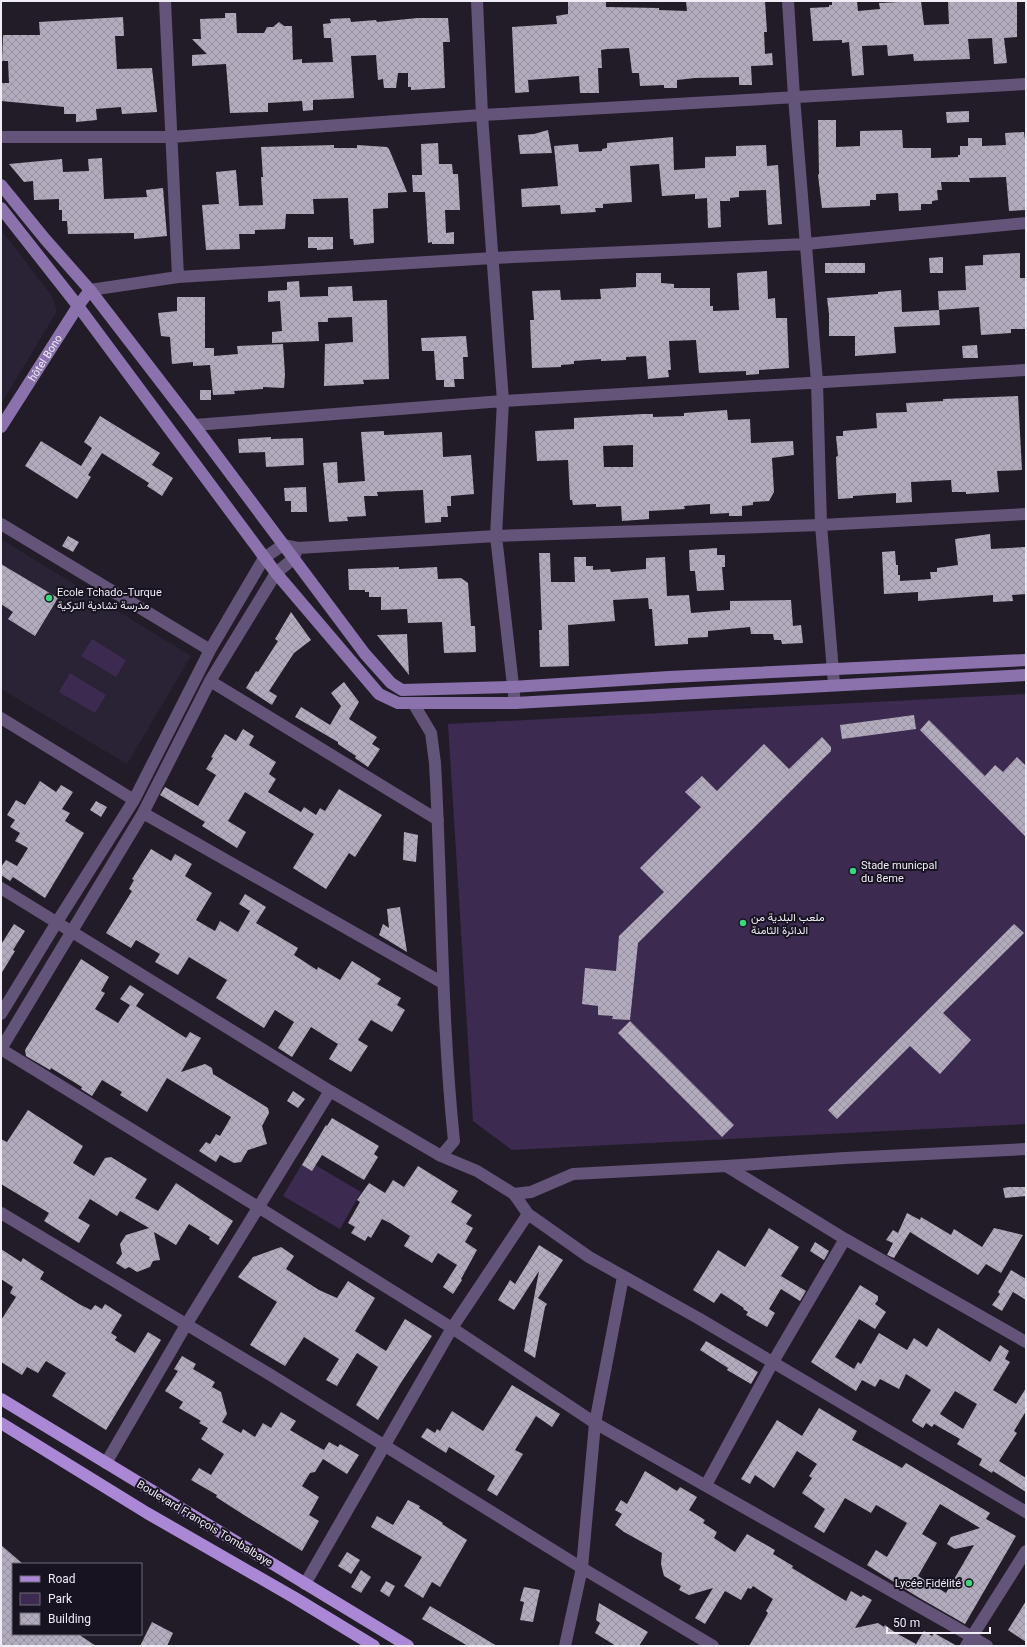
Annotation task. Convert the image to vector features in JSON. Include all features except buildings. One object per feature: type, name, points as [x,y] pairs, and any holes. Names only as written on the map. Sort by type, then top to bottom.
[{"type":"main road","name":"Boulevard François Tombalbaye","points":[[1,1399],[408,1646]]},
{"type":"main road","name":"Boulevard François Tombalbaye","points":[[1,1423],[147,1513],[295,1598],[374,1646]]},
{"type":"street","points":[[165,1],[178,277]]},
{"type":"street","points":[[477,1],[482,115],[503,401],[496,536],[515,703]]},
{"type":"street","points":[[788,1],[816,382],[821,525],[834,684]]},
{"type":"street","points":[[1,137],[171,137],[482,115],[1026,84]]},
{"type":"street","points":[[1,185],[45,239],[90,290],[194,425],[283,545],[296,554],[365,654],[391,683],[402,690],[512,687],[669,677],[1026,660]]},
{"type":"street","points":[[1,208],[78,306],[276,573],[379,694],[398,703],[515,703],[834,684],[1026,675]]},
{"type":"street","points":[[90,290],[178,277],[493,258],[806,244],[1026,223]]},
{"type":"street","name":"hôtel Bono","points":[[1,427],[78,306],[90,290]]},
{"type":"street","points":[[194,425],[503,401],[1026,370]]},
{"type":"street","points":[[987,1646],[969,1641],[706,1485],[595,1423],[452,1328],[258,1206],[1,1049],[143,813],[210,681],[276,573],[296,554],[496,536],[821,525],[1026,514]]},
{"type":"street","points":[[1,524],[210,650]]},
{"type":"street","points":[[1,1014],[134,800],[210,650],[264,558],[283,545]]},
{"type":"street","points":[[210,681],[438,820]]},
{"type":"street","points":[[413,703],[430,733],[435,763],[443,983],[450,1101],[454,1141],[441,1156]]},
{"type":"street","points":[[1,718],[134,800]]},
{"type":"street","points":[[143,813],[443,983]]},
{"type":"street","points":[[1,888],[330,1091],[441,1156],[477,1171],[514,1194],[528,1214],[589,1258],[698,1318],[1026,1512]]},
{"type":"street","points":[[106,1463],[186,1325],[330,1091]]},
{"type":"street","points":[[514,1194],[531,1192],[573,1174],[1026,1148]]},
{"type":"street","points":[[726,1166],[845,1239],[1026,1342]]},
{"type":"street","points":[[1,1213],[269,1374],[582,1568],[712,1646]]},
{"type":"street","points":[[305,1584],[452,1328],[528,1214]]},
{"type":"street","points":[[706,1485],[773,1362],[845,1239]]},
{"type":"street","points":[[565,1646],[582,1568],[595,1423],[624,1277]]},
{"type":"street","points":[[969,1641],[1026,1551]]},
{"type":"shaded area","points":[[1,230],[52,296],[57,311],[1,404]]},
{"type":"shaded area","name":"Ecole Tchado-Turque مدرسة تشادية التركية","points":[[1,539],[191,656],[127,764],[1,689]]},
{"type":"green space","points":[[92,639],[126,660],[116,677],[81,656]]},
{"type":"green space","points":[[70,673],[106,695],[95,713],[59,692]]},
{"type":"green space","name":"ملعب البلدية من الدائرة الثامنة","points":[[1026,694],[1026,1124],[512,1150],[473,1121],[448,724]]},
{"type":"green space","points":[[305,1159],[361,1192],[340,1229],[283,1196]]},
{"type":"place","name":"Ecole Tchado-Turque مدرسة تشادية التركية","points":[[49,598]]},
{"type":"place","name":"Stade municpal du 8eme","points":[[853,871]]},
{"type":"place","name":"ملعب البلدية من الدائرة الثامنة","points":[[743,923]]},
{"type":"place","name":"Lycée Fidélité","points":[[969,1583]]}]
